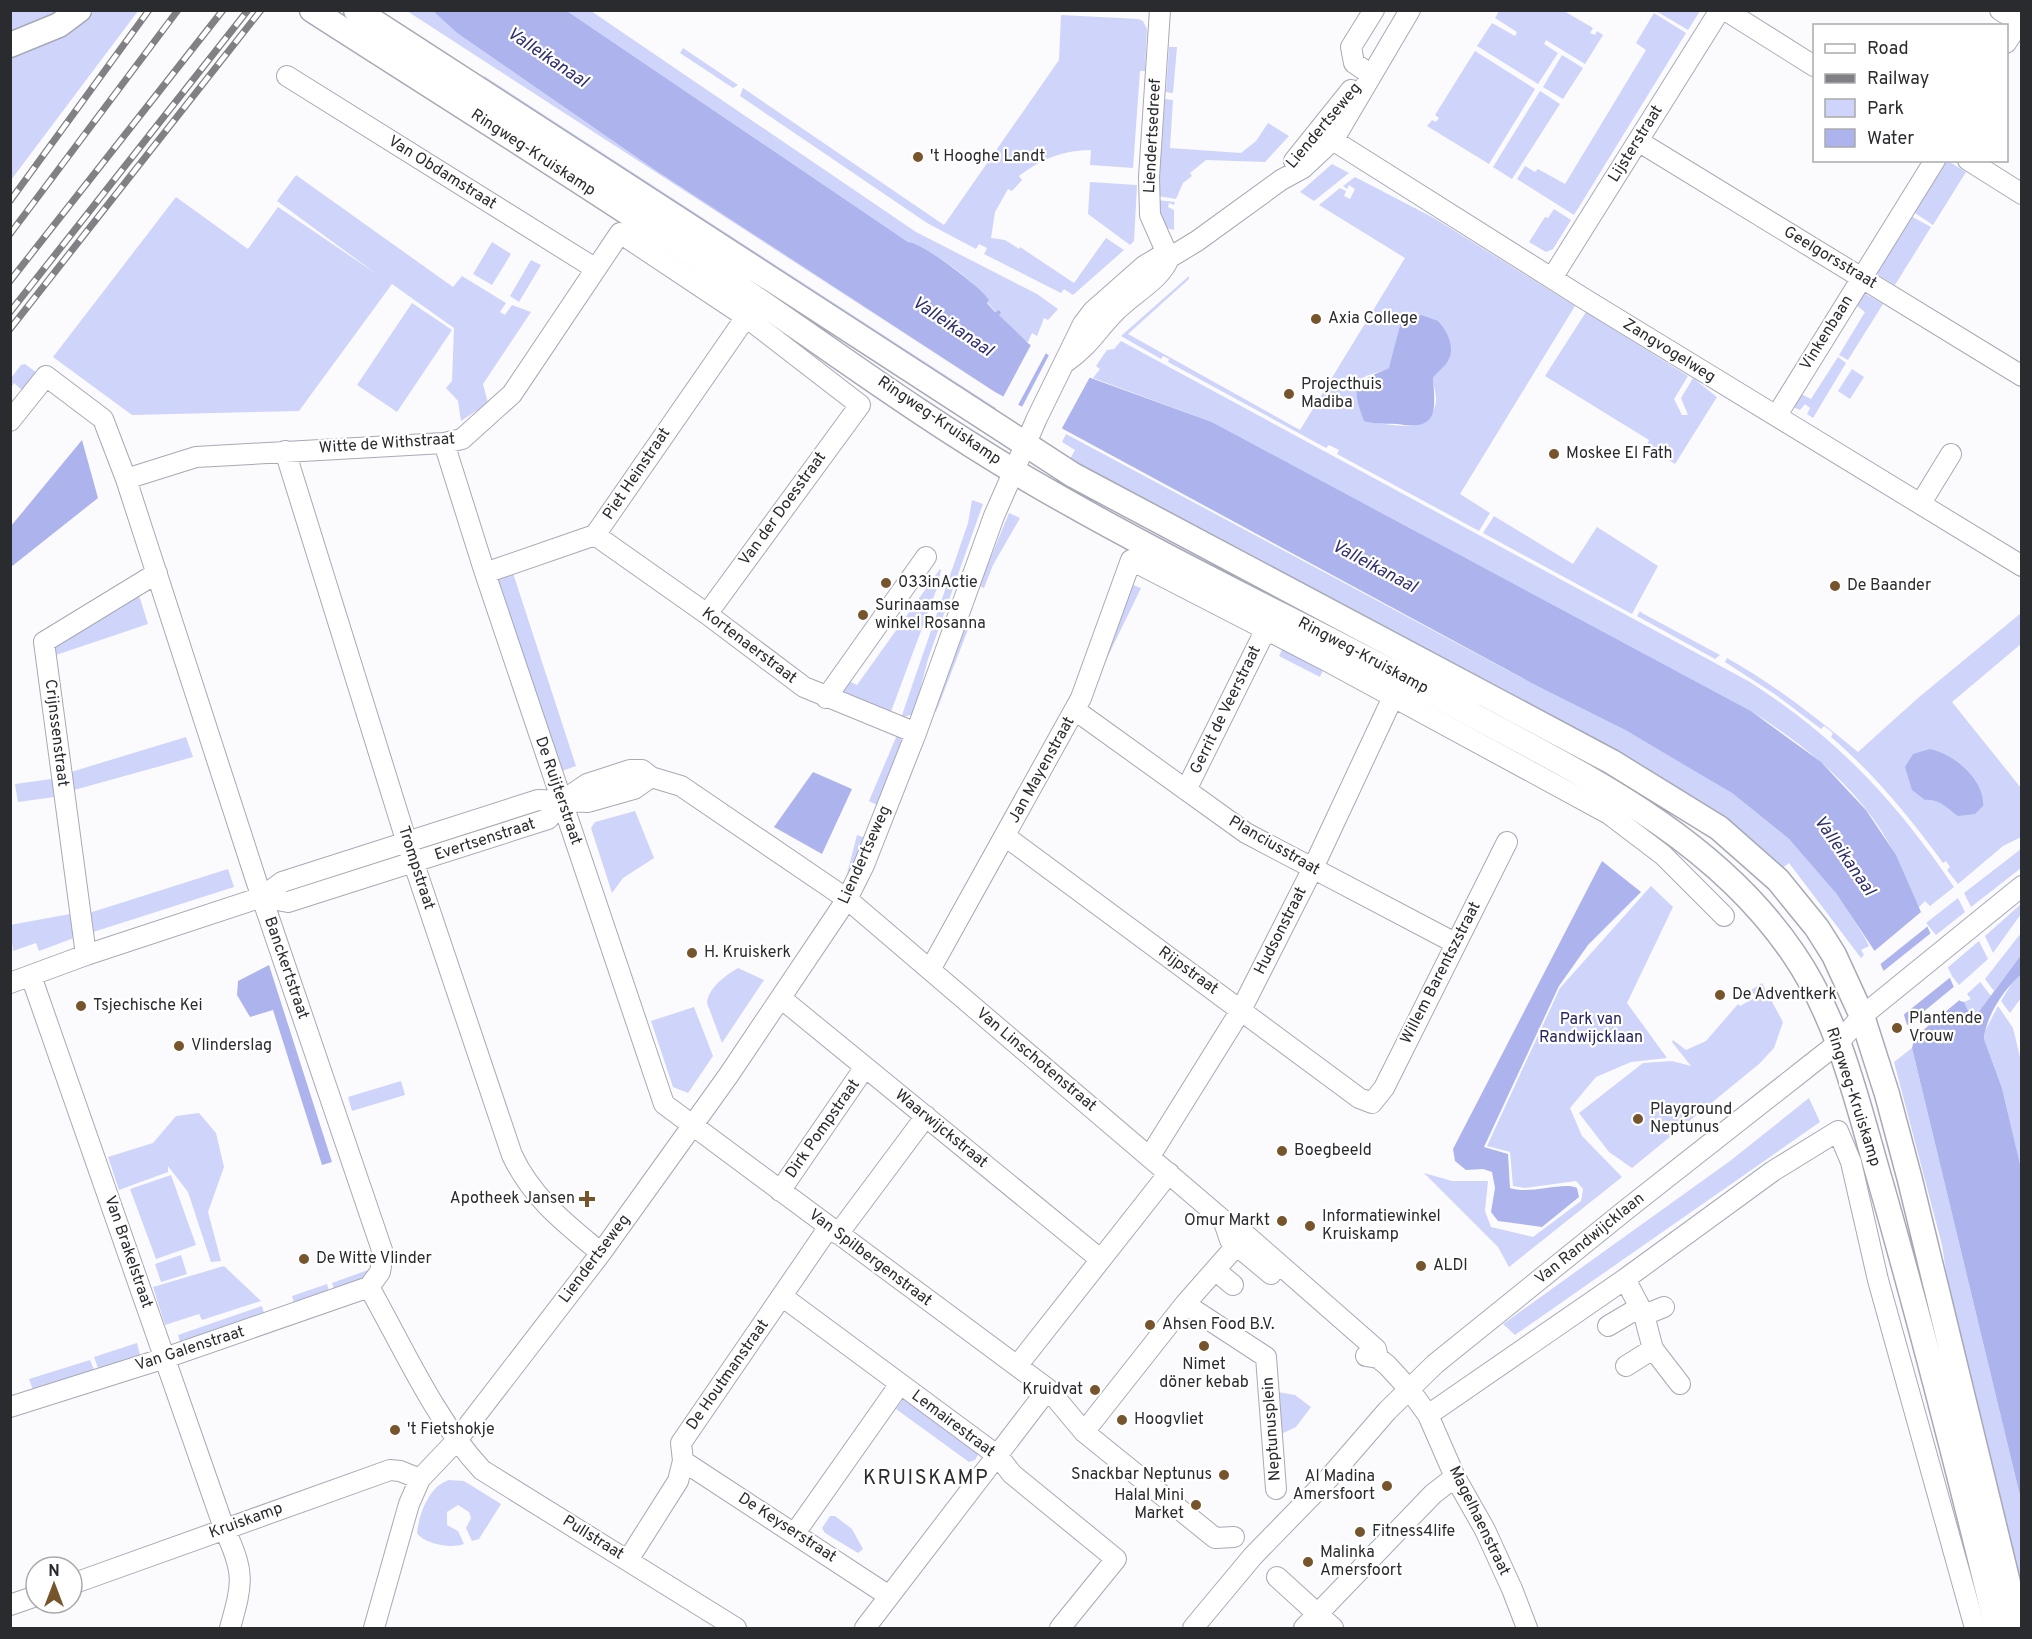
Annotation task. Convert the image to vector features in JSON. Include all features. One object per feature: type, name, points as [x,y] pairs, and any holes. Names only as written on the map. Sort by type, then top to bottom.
[{"type":"main road","points":[[10,45],[59,25],[79,10]]},
{"type":"main road","name":"Ringweg-Kruiskamp","points":[[312,10],[693,256],[1014,471],[1153,548],[1404,677],[1608,788],[1658,820],[1727,877],[1776,928],[1813,985],[1838,1042],[1905,1270],[1997,1629]]},
{"type":"main road","name":"Ringweg-Kruiskamp","points":[[356,10],[1073,475],[1612,762],[1711,822],[1748,852],[1800,903],[1834,955],[1862,1016],[1907,1169],[2019,1629]]},
{"type":"street","name":"Liendertsedreef","points":[[1160,10],[1149,177],[1150,215],[1169,258]]},
{"type":"street","name":"Liendertseweg","points":[[1370,74],[1354,63],[1351,47],[1374,10]]},
{"type":"street","name":"Liendertseweg","points":[[420,1479],[457,1440],[601,1253],[782,999],[847,899],[864,865],[916,733],[964,594],[1014,471],[1037,418],[1066,362],[1087,347],[1114,313],[1165,269],[1169,258],[1281,180],[1303,168],[1362,94],[1370,74],[1410,10]]},
{"type":"street","name":"Lijsterstraat","points":[[1552,278],[1720,10]]},
{"type":"street","points":[[1725,10],[1813,65]]},
{"type":"street","points":[[2000,10],[2020,20],[2008,41]]},
{"type":"street","name":"Van Obdamstraat","points":[[287,76],[597,269]]},
{"type":"street","name":"Zangvogelweg","points":[[1328,134],[1552,278],[2022,566]]},
{"type":"street","name":"Geelgorsstraat","points":[[1638,141],[2022,376]]},
{"type":"street","name":"Vinkenbaan","points":[[1777,415],[1934,162]]},
{"type":"street","points":[[1971,162],[2022,194]]},
{"type":"street","name":"Witte de Withstraat","points":[[126,479],[196,457],[444,443],[462,439],[513,394],[620,233]]},
{"type":"street","name":"Ringweg-Kruiskamp","points":[[620,233],[746,317],[860,405]]},
{"type":"street","name":"Piet Heinstraat","points":[[485,573],[595,535],[746,317]]},
{"type":"street","name":"Banckertstraat","points":[[10,421],[46,376],[103,419],[126,479],[262,897],[382,1253],[380,1272],[369,1287]]},
{"type":"street","name":"Van der Doesstraat","points":[[707,614],[860,405]]},
{"type":"street","name":"De Ruijterstraat","points":[[444,443],[485,573],[664,1104],[693,1126]]},
{"type":"street","name":"Trompstraat","points":[[285,452],[407,843],[512,1156],[526,1184],[548,1210],[601,1253]]},
{"type":"street","points":[[1921,503],[1951,454]]},
{"type":"street","name":"Kortenaerstraat","points":[[595,535],[707,614],[804,687],[826,698],[916,733]]},
{"type":"street","points":[[826,698],[926,557]]},
{"type":"street","name":"Ringweg-Kruiskamp","points":[[1131,560],[1266,629],[1609,814],[1663,855],[1724,916]]},
{"type":"street","name":"Jan Mayenstraat","points":[[930,970],[1074,711],[1131,560]]},
{"type":"street","name":"Crijnssenstraat","points":[[86,955],[44,642],[157,573]]},
{"type":"street","name":"Gerrit de Veerstraat","points":[[1186,790],[1266,629]]},
{"type":"street","name":"Hudsonstraat","points":[[1150,1156],[1241,1010],[1313,868],[1393,697]]},
{"type":"street","name":"Planciusstraat","points":[[1074,711],[1246,833],[1455,943]]},
{"type":"street","name":"Evertsenstraat","points":[[10,983],[86,955],[262,897],[282,882],[538,800],[588,802],[634,789],[651,777],[681,786],[847,899]]},
{"type":"street","name":"Evertsenstraat","points":[[262,897],[288,902],[414,864],[548,819],[562,801]]},
{"type":"street","name":"Rijpstraat","points":[[1005,836],[1359,1098],[1372,1103]]},
{"type":"street","name":"Willem Barentszstraat","points":[[1372,1103],[1384,1088],[1507,842]]},
{"type":"street","name":"Van Randwijcklaan","points":[[1194,1629],[1253,1556],[1438,1361],[1838,1042],[1862,1016],[1891,991],[2022,886]]},
{"type":"street","name":"Van Linschotenstraat","points":[[847,899],[1150,1156],[1223,1221],[1230,1240],[1241,1240]]},
{"type":"street","name":"Van Brakelstraat","points":[[31,976],[224,1528],[233,1548],[241,1576],[241,1588],[230,1629]]},
{"type":"street","name":"Waarwijckstraat","points":[[782,999],[1100,1259]]},
{"type":"street","name":"Dirk Pompstraat","points":[[780,1191],[865,1067]]},
{"type":"street","points":[[833,1231],[926,1116]]},
{"type":"street","name":"Van Spilbergenstraat","points":[[693,1126],[1048,1389]]},
{"type":"street","name":"Ringweg-Kruiskamp","points":[[1625,1279],[1773,1171],[1838,1131],[1851,1162],[1881,1292],[1974,1629]]},
{"type":"street","points":[[1017,1366],[1169,1173]]},
{"type":"street","name":"De Houtmanstraat","points":[[628,1560],[678,1481],[683,1461],[681,1443],[783,1297],[833,1231]]},
{"type":"street","points":[[1084,1432],[1185,1304],[1241,1240],[1367,1357],[1378,1358],[1409,1389],[1428,1415],[1625,1279],[1680,1384]]},
{"type":"street","points":[[1215,1270],[1233,1285]]},
{"type":"street","points":[[369,1287],[457,1440]]},
{"type":"street","name":"Van Galenstraat","points":[[12,1400],[165,1358],[369,1287]]},
{"type":"street","name":"Lemairestraat","points":[[783,1297],[998,1456],[1012,1474],[1116,1559],[1060,1629]]},
{"type":"street","name":"Neptunusplein","points":[[1185,1304],[1266,1357],[1276,1489]]},
{"type":"street","points":[[1608,1326],[1642,1311],[1664,1307]]},
{"type":"street","points":[[1626,1366],[1661,1350]]},
{"type":"street","points":[[795,1533],[900,1384]]},
{"type":"street","points":[[865,1629],[1048,1389],[1084,1432],[1215,1538],[1234,1537]]},
{"type":"street","name":"Magelhaenstraat","points":[[1428,1415],[1455,1477],[1485,1530],[1517,1599],[1527,1629]]},
{"type":"street","name":"Pullstraat","points":[[457,1440],[482,1470],[736,1629]]},
{"type":"street","name":"De Keyserstraat","points":[[683,1461],[889,1596]]},
{"type":"street","name":"Kruiskamp","points":[[84,1580],[390,1470],[400,1471],[420,1479]]},
{"type":"street","points":[[1310,1622],[1432,1494],[1455,1477]]},
{"type":"street","points":[[374,1629],[409,1504],[420,1479]]},
{"type":"street","points":[[1277,1577],[1310,1622],[1333,1629]]},
{"type":"green space","points":[[10,11],[59,11],[11,33]]},
{"type":"green space","points":[[94,11],[138,11],[11,180],[11,55],[56,39],[76,27]]},
{"type":"green space","points":[[407,11],[433,11],[457,33],[655,170],[995,392]]},
{"type":"green space","points":[[567,11],[591,11],[916,232],[1037,294],[1058,309],[1048,320],[1044,318],[1037,336],[1032,333],[1028,342],[1025,341],[999,315],[998,310],[996,312],[993,309],[975,286],[953,267],[908,242]]},
{"type":"green space","points":[[1499,11],[1564,11],[1593,28],[1590,33],[1595,35],[1597,31],[1603,35],[1585,64],[1546,40],[1544,44],[1558,53],[1538,84],[1477,46],[1492,23],[1515,36],[1517,32],[1495,18]]},
{"type":"green space","points":[[1656,11],[1700,11],[1688,30]]},
{"type":"green space","points":[[1654,13],[1686,33],[1574,215],[1517,179],[1525,166],[1535,172],[1538,169],[1565,184],[1646,50],[1636,43]]},
{"type":"green space","points":[[1061,15],[1138,19],[1143,21],[1147,29],[1145,71],[1140,71],[1133,168],[1090,165],[1091,150],[1062,154],[1044,160],[1019,176],[1022,180],[1012,191],[1008,189],[995,212],[991,238],[1005,240],[1019,249],[1020,247],[1074,283],[1106,238],[1124,250],[1073,295],[1064,289],[1061,293],[984,254],[987,248],[979,244],[976,249],[927,223],[740,96],[743,88],[944,225],[1059,60]]},
{"type":"green space","points":[[1169,47],[1177,47],[1173,93],[1166,92]]},
{"type":"green space","points":[[683,48],[738,85],[733,88],[680,53]]},
{"type":"green space","points":[[1475,51],[1535,89],[1489,164],[1427,126],[1432,120],[1436,122],[1439,118],[1435,115]]},
{"type":"green space","points":[[1562,55],[1583,68],[1563,99],[1543,87]]},
{"type":"green space","points":[[484,76],[996,408],[993,412],[481,80]]},
{"type":"green space","points":[[1540,91],[1560,104],[1512,179],[1493,167]]},
{"type":"green space","points":[[1165,99],[1173,100],[1170,148],[1241,153],[1256,141],[1268,123],[1289,136],[1265,162],[1206,160],[1190,173],[1192,176],[1183,183],[1176,199],[1158,196]]},
{"type":"green space","points":[[1950,162],[1966,172],[1933,225],[1912,211],[1942,164]]},
{"type":"green space","points":[[1332,164],[1349,173],[1314,201],[1300,192]]},
{"type":"green space","points":[[296,175],[453,287],[462,276],[506,303],[500,312],[505,315],[512,305],[531,312],[483,384],[488,403],[461,421],[458,401],[446,388],[452,381],[454,328],[392,284],[299,411],[132,415],[53,357],[176,197],[248,249],[278,207],[378,275],[277,201]]},
{"type":"green space","points":[[1355,177],[1434,218],[1575,306],[1460,494],[1490,513],[1479,531],[1337,454],[1339,450],[1329,445],[1326,448],[1168,362],[1169,359],[1163,356],[1161,359],[1121,336],[1189,276],[1189,279],[1128,334],[1300,430],[1405,258],[1319,205],[1340,188],[1346,191],[1344,196],[1350,199],[1355,189],[1349,185],[1347,189],[1343,186]],"holes":[[[1408,320],[1448,337],[1448,354],[1433,378],[1436,402],[1427,420],[1410,426],[1370,423],[1360,409],[1359,382],[1366,376],[1390,368],[1400,325]]]},
{"type":"green space","points":[[1090,182],[1137,185],[1134,241],[1130,245],[1088,214]]},
{"type":"green space","points":[[1157,200],[1175,202],[1174,205],[1169,203],[1168,207],[1174,210],[1174,230],[1162,227]]},
{"type":"green space","points":[[1554,209],[1571,220],[1553,249],[1546,252],[1529,242],[1545,217],[1548,218]]},
{"type":"green space","points":[[1909,215],[1931,227],[1895,285],[1877,274],[1877,269]]},
{"type":"green space","points":[[492,242],[511,254],[492,285],[473,274]]},
{"type":"green space","points":[[531,260],[541,265],[519,302],[510,296]]},
{"type":"green space","points":[[1862,292],[1883,304],[1848,360],[1839,355],[1865,312],[1856,305]]},
{"type":"green space","points":[[412,303],[452,330],[397,412],[357,385]]},
{"type":"green space","points":[[1586,312],[1688,376],[1674,399],[1682,415],[1688,415],[1681,398],[1693,378],[1717,397],[1675,464],[1646,446],[1649,440],[1545,376]]},
{"type":"green space","points":[[1121,341],[1750,682],[1811,726],[1863,773],[1910,826],[1954,887],[1930,906],[1925,901],[1918,908],[1899,863],[1884,834],[1869,813],[1834,774],[1773,725],[1751,711],[1212,422],[1093,378],[1100,369],[1096,366],[1107,350],[1114,349]]},
{"type":"green space","points":[[1838,357],[1846,363],[1813,418],[1807,414],[1810,408],[1805,404],[1800,410],[1793,407],[1801,394],[1811,399]]},
{"type":"green space","points":[[25,364],[37,373],[23,391],[14,383],[11,388],[11,378],[21,365]]},
{"type":"green space","points":[[1852,369],[1864,377],[1850,399],[1838,391]]},
{"type":"green space","points":[[1066,434],[1535,685],[1627,731],[1732,793],[1789,839],[1837,893],[1869,946],[1861,950],[1864,955],[1861,958],[1789,863],[1780,870],[1070,459],[1075,450],[1062,442]]},
{"type":"green space","points":[[972,500],[983,504],[928,659],[914,714],[901,718],[968,523]]},
{"type":"green space","points":[[1009,513],[1020,518],[993,565],[984,588],[979,586]]},
{"type":"green space","points":[[1494,516],[1573,564],[1597,527],[1658,566],[1632,614],[1483,533]]},
{"type":"green space","points":[[940,569],[937,588],[889,717],[834,697],[847,680],[857,685]]},
{"type":"green space","points":[[512,570],[576,766],[559,772],[497,581],[498,577]]},
{"type":"green space","points":[[1128,583],[1141,588],[1094,685]]},
{"type":"green space","points":[[138,592],[148,624],[53,656],[55,647]]},
{"type":"green space","points":[[1640,611],[1720,655],[1715,659],[1637,616]]},
{"type":"green space","points":[[2021,613],[2021,644],[1952,702],[2021,788],[2021,837],[2003,846],[1958,884],[1947,870],[1950,867],[1946,861],[1943,863],[1890,796],[1831,737],[1833,733],[1824,726],[1821,729],[1776,695],[1725,662],[1727,658],[1778,690],[1858,752],[1918,698]]},
{"type":"green space","points":[[966,620],[971,622],[936,712],[931,710]]},
{"type":"green space","points":[[1283,648],[1323,670],[1320,677],[1279,656]]},
{"type":"green space","points":[[897,735],[901,735],[902,741],[879,806],[869,801]]},
{"type":"green space","points":[[186,737],[193,757],[74,790],[71,772]]},
{"type":"green space","points":[[52,779],[54,797],[18,802],[15,784]]},
{"type":"green space","points":[[635,811],[654,858],[623,878],[612,893],[591,828],[595,822]]},
{"type":"green space","points":[[857,835],[866,838],[847,874]]},
{"type":"green space","points":[[2021,849],[2021,868],[1971,907],[1964,893]]},
{"type":"green space","points":[[228,869],[234,887],[90,933],[86,914]]},
{"type":"green space","name":"Park van Randwijcklaan","points":[[1651,886],[1673,907],[1627,1003],[1667,1058],[1631,1062],[1596,1077],[1570,1108],[1582,1136],[1622,1177],[1509,1267],[1498,1247],[1424,1173],[1452,1181],[1488,1181],[1485,1211],[1491,1227],[1533,1237],[1581,1201],[1583,1189],[1576,1181],[1525,1188],[1513,1186],[1510,1152],[1487,1146],[1560,988]]},
{"type":"green space","points":[[1958,898],[1965,912],[1936,935],[1926,923]]},
{"type":"green space","points":[[2021,904],[2021,914],[1993,953],[1985,936]]},
{"type":"green space","points":[[70,914],[74,938],[39,951],[36,943],[13,951],[10,925]]},
{"type":"green space","points":[[2021,933],[2021,955],[1994,991],[1985,979]]},
{"type":"green space","points":[[1979,941],[1988,959],[1959,985],[1946,969]]},
{"type":"green space","points":[[738,968],[764,980],[722,1043],[707,1003],[708,997],[718,982]]},
{"type":"green space","points":[[2021,975],[2021,998],[2010,1013],[2001,1001],[2012,983]]},
{"type":"green space","points":[[1980,982],[1991,996],[1975,1017],[1971,1017],[1964,1002],[1971,999],[1967,994]]},
{"type":"green space","name":"Playground Neptunus","points":[[1762,983],[1783,1022],[1774,1048],[1759,1064],[1632,1168],[1609,1152],[1579,1113],[1643,1063],[1672,1061],[1691,1066],[1672,1042],[1673,1040],[1686,1050],[1706,1041],[1738,1004],[1740,1006],[1756,997],[1751,990]]},
{"type":"green space","points":[[1998,1006],[2013,1028],[2021,1061],[2021,1168],[2002,1088],[1984,1039],[1985,1031]]},
{"type":"green space","points":[[694,1007],[713,1056],[688,1093],[673,1087],[651,1021]]},
{"type":"green space","points":[[1912,1048],[2021,1500],[2021,1602],[1955,1330],[1942,1245],[1894,1062]]},
{"type":"green space","points":[[401,1081],[405,1095],[352,1111],[348,1097]]},
{"type":"green space","points":[[1809,1098],[1820,1122],[1515,1335],[1503,1324],[1730,1161]]},
{"type":"green space","points":[[199,1113],[216,1133],[224,1167],[208,1212],[221,1261],[211,1262],[188,1192],[168,1166],[168,1172],[119,1190],[108,1157],[153,1143],[176,1116]]},
{"type":"green space","points":[[171,1175],[196,1245],[156,1259],[130,1189]]},
{"type":"green space","points":[[181,1255],[187,1274],[161,1282],[155,1264]]},
{"type":"green space","points":[[224,1266],[261,1301],[202,1320],[199,1314],[165,1325],[153,1287]]},
{"type":"green space","points":[[368,1270],[370,1276],[334,1289],[332,1283]]},
{"type":"green space","points":[[327,1284],[329,1291],[294,1303],[292,1296]]},
{"type":"green space","points":[[262,1306],[264,1313],[180,1342],[178,1335]]},
{"type":"green space","points":[[137,1343],[140,1355],[98,1368],[94,1357]]},
{"type":"green space","points":[[90,1360],[94,1370],[33,1390],[29,1379]]},
{"type":"green space","points":[[1278,1392],[1295,1395],[1311,1407],[1296,1427],[1277,1436]]},
{"type":"green space","points":[[907,1398],[979,1453],[975,1460],[969,1462],[896,1409],[903,1399]]},
{"type":"green space","points":[[449,1480],[464,1481],[501,1504],[479,1539],[472,1541],[466,1528],[471,1518],[469,1512],[458,1505],[447,1512],[447,1525],[458,1531],[464,1544],[453,1546],[439,1544],[426,1540],[417,1533],[426,1502],[436,1488]]},
{"type":"green space","points":[[830,1516],[835,1516],[852,1529],[863,1549],[858,1553],[825,1533],[822,1528]]},
{"type":"water","name":"Valleikanaal","points":[[433,11],[567,11],[908,242],[951,266],[984,294],[989,300],[987,303],[995,312],[999,310],[1001,313],[999,315],[1029,344],[1088,377],[1212,422],[1751,711],[1821,762],[1866,810],[1896,855],[1960,1001],[1964,1002],[1971,1017],[1975,1017],[2021,955],[2021,975],[1997,1004],[1988,1022],[1984,1039],[2002,1088],[2021,1168],[2021,1500],[1912,1048],[1913,1044],[1904,1015],[1874,950],[1836,893],[1789,839],[1732,793],[1627,731],[1535,685],[995,392],[655,170],[457,33]]},
{"type":"water","points":[[1421,315],[1438,321],[1448,336],[1451,347],[1449,359],[1433,378],[1434,408],[1432,415],[1428,421],[1411,425],[1364,421],[1357,398],[1359,385],[1369,377],[1389,368],[1400,325]]},
{"type":"water","points":[[82,440],[98,498],[11,567],[11,526]]},
{"type":"water","points":[[1930,749],[1958,762],[1973,778],[1979,787],[1983,806],[1975,814],[1958,816],[1939,802],[1925,800],[1912,790],[1905,767],[1913,754]]},
{"type":"water","points":[[813,772],[852,789],[822,854],[774,827]]},
{"type":"water","points":[[1602,861],[1641,892],[1588,945],[1559,986],[1484,1147],[1508,1154],[1510,1188],[1527,1190],[1571,1186],[1577,1188],[1579,1197],[1542,1227],[1498,1221],[1491,1212],[1495,1188],[1492,1172],[1483,1169],[1466,1170],[1455,1161],[1453,1149]]},
{"type":"water","points":[[269,965],[332,1162],[322,1165],[273,1010],[250,1017],[237,995],[238,981]]},
{"type":"pier","points":[[1032,343],[1047,351],[1017,407],[1002,399]]},
{"type":"pier","points":[[1050,353],[1091,375],[1061,430],[1021,409]]},
{"type":"pier","points":[[1921,912],[1928,926],[1878,966],[1872,953]]},
{"type":"pier","points":[[1931,933],[1952,976],[1902,1016],[1901,1009],[1881,973]]},
{"type":"pier","points":[[1956,985],[1962,998],[1910,1041],[1905,1027]]},
{"type":"railway","points":[[10,201],[149,10]]},
{"type":"railway","points":[[10,234],[178,10]]},
{"type":"railway","points":[[10,281],[223,10]]},
{"type":"railway","points":[[10,312],[248,10]]},
{"type":"railway","points":[[10,329],[261,10]]},
{"type":"place","name":"'t Hooghe Landt","points":[[918,157]]},
{"type":"place","name":"Axia College","points":[[1316,319]]},
{"type":"place","name":"Projecthuis Madiba","points":[[1289,394]]},
{"type":"place","name":"Moskee El Fath","points":[[1554,454]]},
{"type":"place","name":"033inActie","points":[[886,583]]},
{"type":"place","name":"De Baander","points":[[1835,586]]},
{"type":"place","name":"Surinaamse winkel Rosanna","points":[[863,615]]},
{"type":"place","name":"H. Kruiskerk","points":[[692,953]]},
{"type":"place","name":"De Adventkerk","points":[[1720,995]]},
{"type":"place","name":"Tsjechische Kei","points":[[81,1006]]},
{"type":"place","name":"Plantende Vrouw","points":[[1897,1028]]},
{"type":"place","name":"Vlinderslag","points":[[179,1046]]},
{"type":"place","name":"Playground Neptunus","points":[[1638,1119]]},
{"type":"place","name":"Boegbeeld","points":[[1282,1151]]},
{"type":"place","name":"Apotheek Jansen","points":[[587,1199]]},
{"type":"place","name":"Omur Markt","points":[[1282,1221]]},
{"type":"place","name":"Informatiewinkel Kruiskamp","points":[[1310,1226]]},
{"type":"place","name":"De Witte Vlinder","points":[[304,1259]]},
{"type":"place","name":"ALDI","points":[[1421,1266]]},
{"type":"place","name":"Ahsen Food B.V.","points":[[1150,1325]]},
{"type":"place","name":"Nimet döner kebab","points":[[1204,1346]]},
{"type":"place","name":"Kruidvat","points":[[1095,1390]]},
{"type":"place","name":"Hoogvliet","points":[[1122,1420]]},
{"type":"place","name":"'t Fietshokje","points":[[395,1430]]},
{"type":"place","name":"Snackbar Neptunus","points":[[1224,1475]]},
{"type":"place","name":"Al Madina Amersfoort","points":[[1387,1486]]},
{"type":"place","name":"Halal Mini Market","points":[[1196,1505]]},
{"type":"place","name":"Fitness4life","points":[[1360,1532]]},
{"type":"place","name":"Malinka Amersfoort","points":[[1308,1562]]},
{"type":"district","name":"KRUISKAMP","points":[[926,1479]]}]
